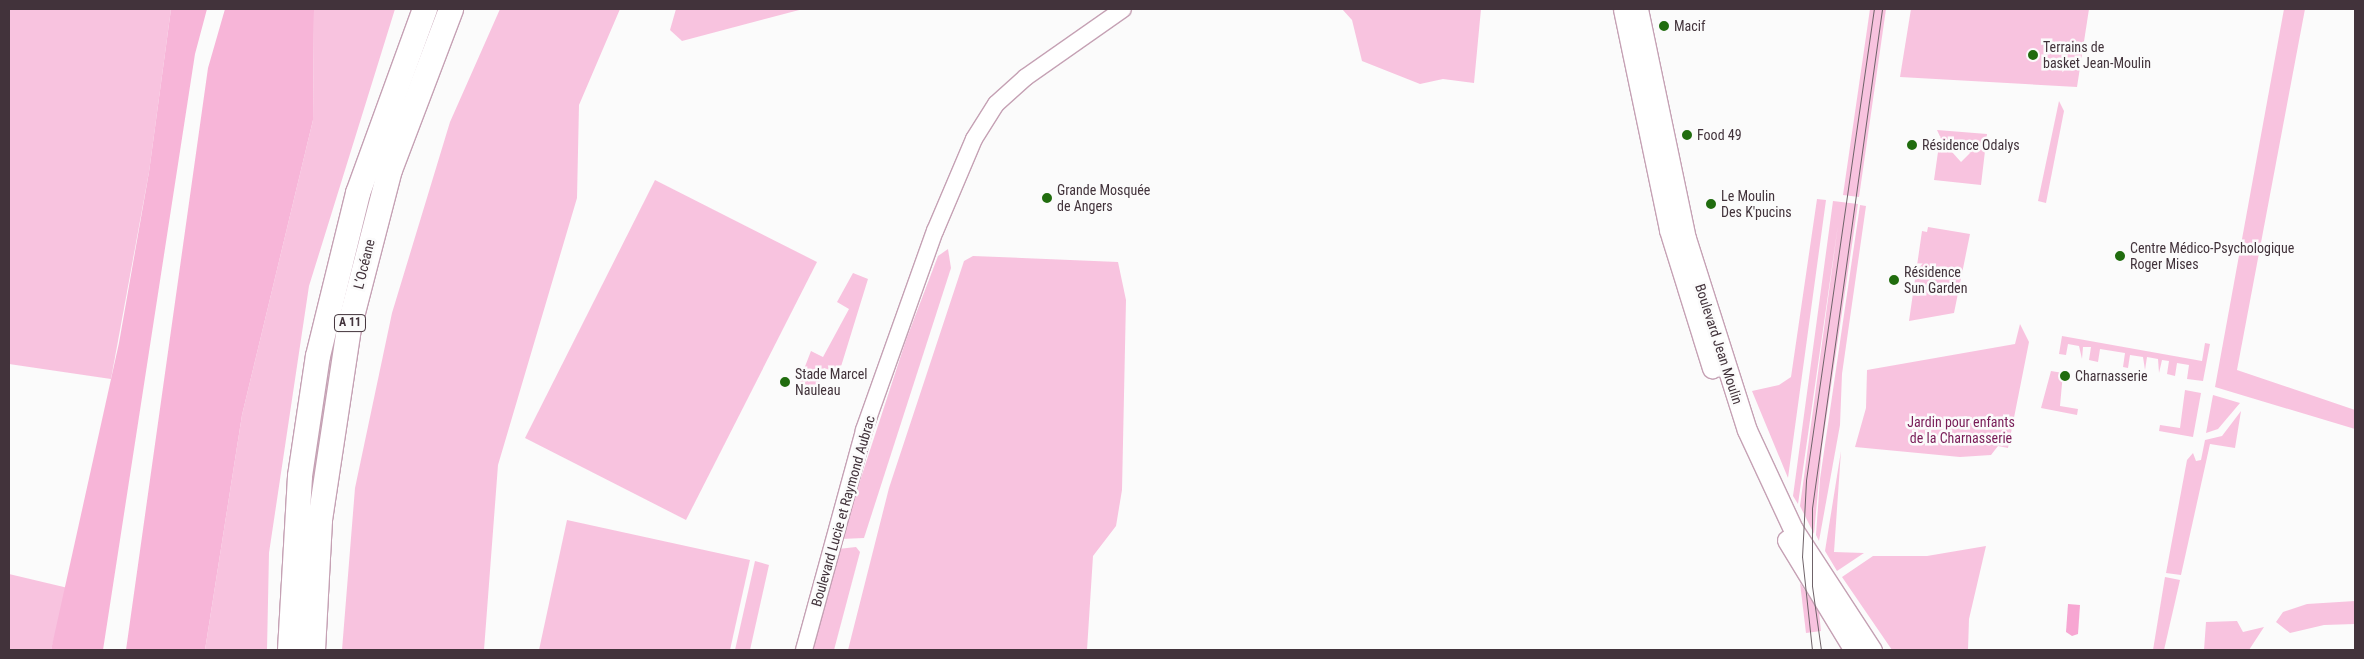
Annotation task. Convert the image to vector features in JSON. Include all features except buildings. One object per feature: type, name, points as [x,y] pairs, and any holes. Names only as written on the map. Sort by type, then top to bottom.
[{"type":"highway","name":"L’Océane","points":[[290,650],[300,476],[318,356],[358,193],[425,9]]},
{"type":"highway","name":"L’Océane","points":[[313,650],[321,511],[349,328],[390,170],[451,9]]},
{"type":"main road","name":"Boulevard Jean Moulin","points":[[1623,9],[1669,230],[1697,329],[1769,506],[1802,571],[1854,650]]},
{"type":"main road","name":"Boulevard Jean Moulin","points":[[1638,9],[1686,238],[1747,430],[1793,529],[1872,650]]},
{"type":"street","name":"Boulevard Lucie et Raymond Aubrac","points":[[804,650],[864,430],[935,231],[974,139],[996,104],[1123,9]]},
{"type":"green space","points":[[9,9],[171,9],[149,172],[111,379],[9,364]]},
{"type":"green space","points":[[314,9],[395,9],[309,286],[269,553],[267,650],[205,650],[242,415],[313,120]]},
{"type":"green space","points":[[500,9],[620,9],[579,105],[577,198],[498,465],[484,650],[342,650],[355,488],[392,313],[450,122]]},
{"type":"green space","points":[[676,9],[803,9],[682,41],[670,30]]},
{"type":"green space","points":[[1342,9],[1481,9],[1474,83],[1443,79],[1420,84],[1362,61],[1352,20]]},
{"type":"green space","points":[[1870,9],[1886,9],[1859,197],[1843,195]]},
{"type":"green space","points":[[1911,9],[2089,9],[2077,87],[1900,77]]},
{"type":"green space","points":[[2284,9],[2305,9],[2237,370],[2355,410],[2355,429],[2215,387]]},
{"type":"green space","points":[[2059,101],[2064,111],[2046,203],[2038,201]]},
{"type":"green space","points":[[1937,130],[1987,134],[1981,185],[1934,180],[1938,152],[1952,152],[1961,162],[1970,153],[1963,142],[1943,143]]},
{"type":"green space","points":[[655,180],[817,262],[686,520],[525,438]]},
{"type":"green space","points":[[1817,199],[1826,200],[1788,478],[1752,391],[1779,385],[1791,377]]},
{"type":"green space","points":[[1833,201],[1858,204],[1822,447],[1814,534],[1800,506],[1838,225],[1798,504],[1793,496]]},
{"type":"green space","points":[[1860,205],[1866,206],[1842,374],[1840,425],[1819,541],[1816,535],[1820,479]]},
{"type":"green space","points":[[1928,227],[1970,234],[1954,313],[1909,321],[1922,231],[1927,232]]},
{"type":"green space","points":[[948,249],[951,268],[864,538],[841,539],[906,340],[938,256]]},
{"type":"green space","points":[[973,256],[1118,262],[1126,300],[1122,490],[1116,526],[1093,556],[1087,650],[848,650],[889,488],[964,261]]},
{"type":"green space","points":[[853,273],[868,279],[839,373],[824,368],[817,389],[799,382],[811,351],[823,357],[849,309],[837,302]]},
{"type":"green space","name":"Jardin pour enfants de la Charnasserie","points":[[2020,324],[2029,342],[2008,448],[1998,446],[1991,455],[1960,457],[1855,447],[1866,408],[1867,370],[2015,344]]},
{"type":"green space","points":[[2062,336],[2202,361],[2205,343],[2210,344],[2203,381],[2187,379],[2189,365],[2177,363],[2175,376],[2167,374],[2169,361],[2162,360],[2159,373],[2158,359],[2147,357],[2145,370],[2143,357],[2130,355],[2128,368],[2123,367],[2125,353],[2100,349],[2098,362],[2089,360],[2091,347],[2083,347],[2082,359],[2079,346],[2068,344],[2066,355],[2059,354]]},
{"type":"green space","points":[[2051,371],[2063,373],[2060,406],[2078,409],[2077,415],[2041,408]]},
{"type":"green space","points":[[2185,390],[2201,393],[2193,437],[2159,431],[2160,425],[2180,428]]},
{"type":"green space","points":[[2213,395],[2240,403],[2218,429],[2206,433]]},
{"type":"green space","points":[[2241,411],[2235,448],[2210,444],[2181,575],[2166,573],[2187,460],[2193,453],[2196,461],[2201,460],[2205,440],[2222,436]]},
{"type":"green space","points":[[1841,451],[1834,552],[1864,553],[1837,571],[1825,551]]},
{"type":"green space","points":[[567,520],[750,560],[730,650],[539,650]]},
{"type":"green space","points":[[1986,546],[1969,619],[1968,650],[1892,650],[1842,577],[1873,556],[1927,556]]},
{"type":"green space","points":[[856,547],[860,552],[834,650],[811,650],[838,549]]},
{"type":"green space","points":[[755,561],[769,565],[750,650],[735,650]]},
{"type":"green space","points":[[9,574],[68,588],[51,650],[9,650]]},
{"type":"green space","points":[[2165,577],[2180,580],[2164,650],[2153,650]]},
{"type":"green space","points":[[1800,583],[1819,612],[1821,631],[1806,633]]},
{"type":"green space","points":[[2355,601],[2355,624],[2324,625],[2290,633],[2276,622],[2283,612],[2307,604]]},
{"type":"green space","points":[[2237,621],[2243,632],[2264,627],[2249,650],[2204,650],[2206,622]]},
{"type":"shaded area","points":[[171,9],[207,9],[195,54],[103,650],[51,650],[119,343],[149,172]]},
{"type":"shaded area","points":[[225,9],[314,9],[313,120],[242,415],[205,650],[126,650],[208,68]]},
{"type":"shaded area","points":[[2068,604],[2080,605],[2078,634],[2072,636],[2066,632]]},
{"type":"tram line","points":[[1812,650],[1802,557],[1806,480],[1874,9]]},
{"type":"tram line","points":[[1821,650],[1812,586],[1812,508],[1882,9]]},
{"type":"place","name":"Macif","points":[[1664,26]]},
{"type":"place","name":"Terrains de basket Jean-Moulin","points":[[2033,55]]},
{"type":"place","name":"Food 49","points":[[1687,135]]},
{"type":"place","name":"Résidence Odalys","points":[[1912,145]]},
{"type":"place","name":"Grande Mosquée de Angers","points":[[1047,198]]},
{"type":"place","name":"Le Moulin Des K'pucins","points":[[1711,204]]},
{"type":"place","name":"Centre Médico-Psychologique Roger Mises","points":[[2120,256]]},
{"type":"place","name":"Résidence Sun Garden","points":[[1894,280]]},
{"type":"place","name":"Charnasserie","points":[[2065,376]]},
{"type":"place","name":"Stade Marcel Nauleau","points":[[785,382]]}]
